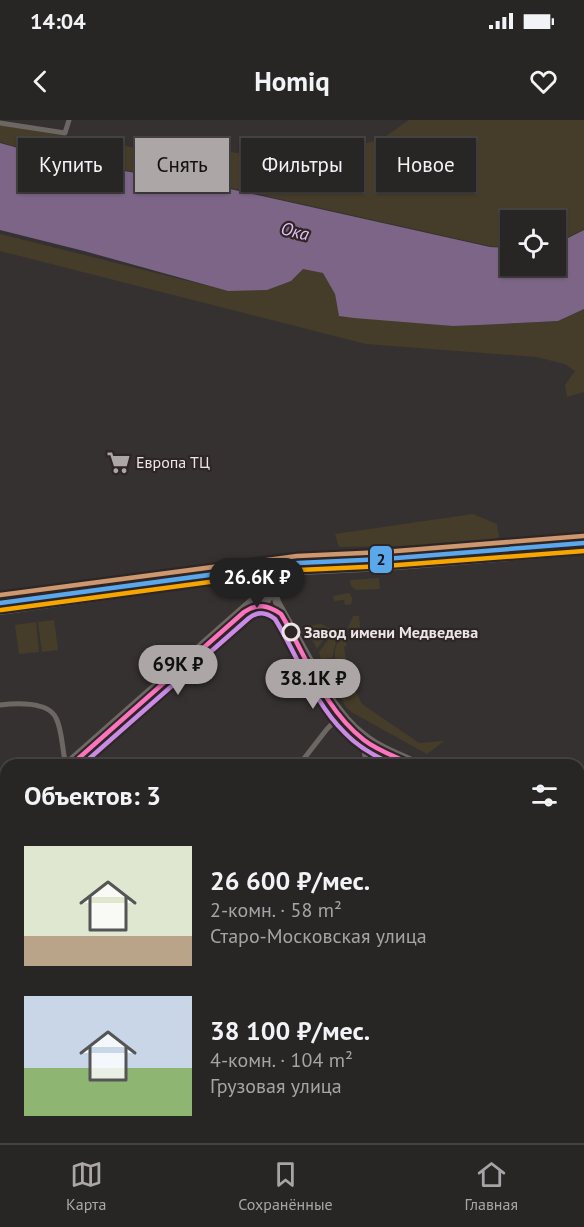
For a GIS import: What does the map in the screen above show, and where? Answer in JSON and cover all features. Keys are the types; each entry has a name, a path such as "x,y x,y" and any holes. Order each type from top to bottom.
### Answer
{"main road":[{"path":"0,611 261,572 298,563 384,559 584,543"},
{"path":"272,570 302,571 584,551"},
{"path":"272,570 276,598 339,718 353,738 406,759"},
{"path":"261,572 262,589 267,601 292,642 326,707 339,718"},
{"path":"0,603 261,572"},
{"path":"87,759 267,601 274,587"},
{"path":"72,759 249,604 262,589"},
{"path":"249,604 267,601 280,606"},
{"path":"250,616 265,613 277,618"},
{"path":"367,744 391,759"}],"street":[{"path":"0,123 65,133 69,120"},
{"path":"0,705 18,703 32,705 53,714 57,720 65,759"},
{"path":"304,759 327,729 339,718"},
{"path":"366,759 364,754 367,744"}],"shaded area":[{"path":"409,120 584,120 584,229 566,238 566,210 500,210 500,246 490,246 249,192 364,192 364,144 376,141 376,192 476,192 476,138 383,138"},
{"path":"0,125 77,138 18,138 18,147 0,142"},
{"path":"123,146 135,148 135,172 123,169"},
{"path":"229,151 241,154 241,190 229,188"},
{"path":"0,234 228,291 291,281 303,269 324,273 335,294 339,315 453,326 558,321 584,309 584,392 567,397 565,385 575,371 565,364 537,357 366,344 0,251"},
{"path":"473,514 497,524 499,537 489,544 339,547 335,534"},
{"path":"379,578 380,589 356,590 351,586 350,580"},
{"path":"349,593 352,598 351,604 345,605 344,600 334,601 333,596"},
{"path":"353,616 359,616 361,636 356,639 348,628"},
{"path":"54,620 58,650 42,652 38,622"},
{"path":"36,622 39,652 19,654 15,625"},
{"path":"321,624 331,629 317,649 309,633 320,634 320,631 308,631 306,626"},
{"path":"334,632 341,635 337,638 332,658 321,659 319,652"},
{"path":"342,637 347,645 344,647 348,673 352,676 355,690 362,704 419,743 444,741 427,754 346,707 331,678 339,673 335,650"}],"water":[{"name":"Ока","path":"0,143 18,148 18,192 123,192 123,170 135,173 135,192 229,192 229,189 500,248 500,276 566,276 566,239 584,230 584,309 558,321 453,326 339,316 335,294 323,273 303,269 291,281 267,290 228,291 0,230"}],"transit line":[{"path":"0,595 297,556 384,552 583,536"},
{"name":"2","path":"0,603 298,563 384,559 584,543"},
{"path":"1,610 299,570 584,551"},
{"path":"78,759 244,612 253,607 262,606 281,614 337,713 364,740 400,759"},
{"path":"89,759 249,618 262,613 275,619 315,693 334,721 362,748 383,759"}],"place":[{"name":"Европа ТЦ","path":"118,462"},
{"name":"Завод имени Медведева","path":"291,632"}]}
